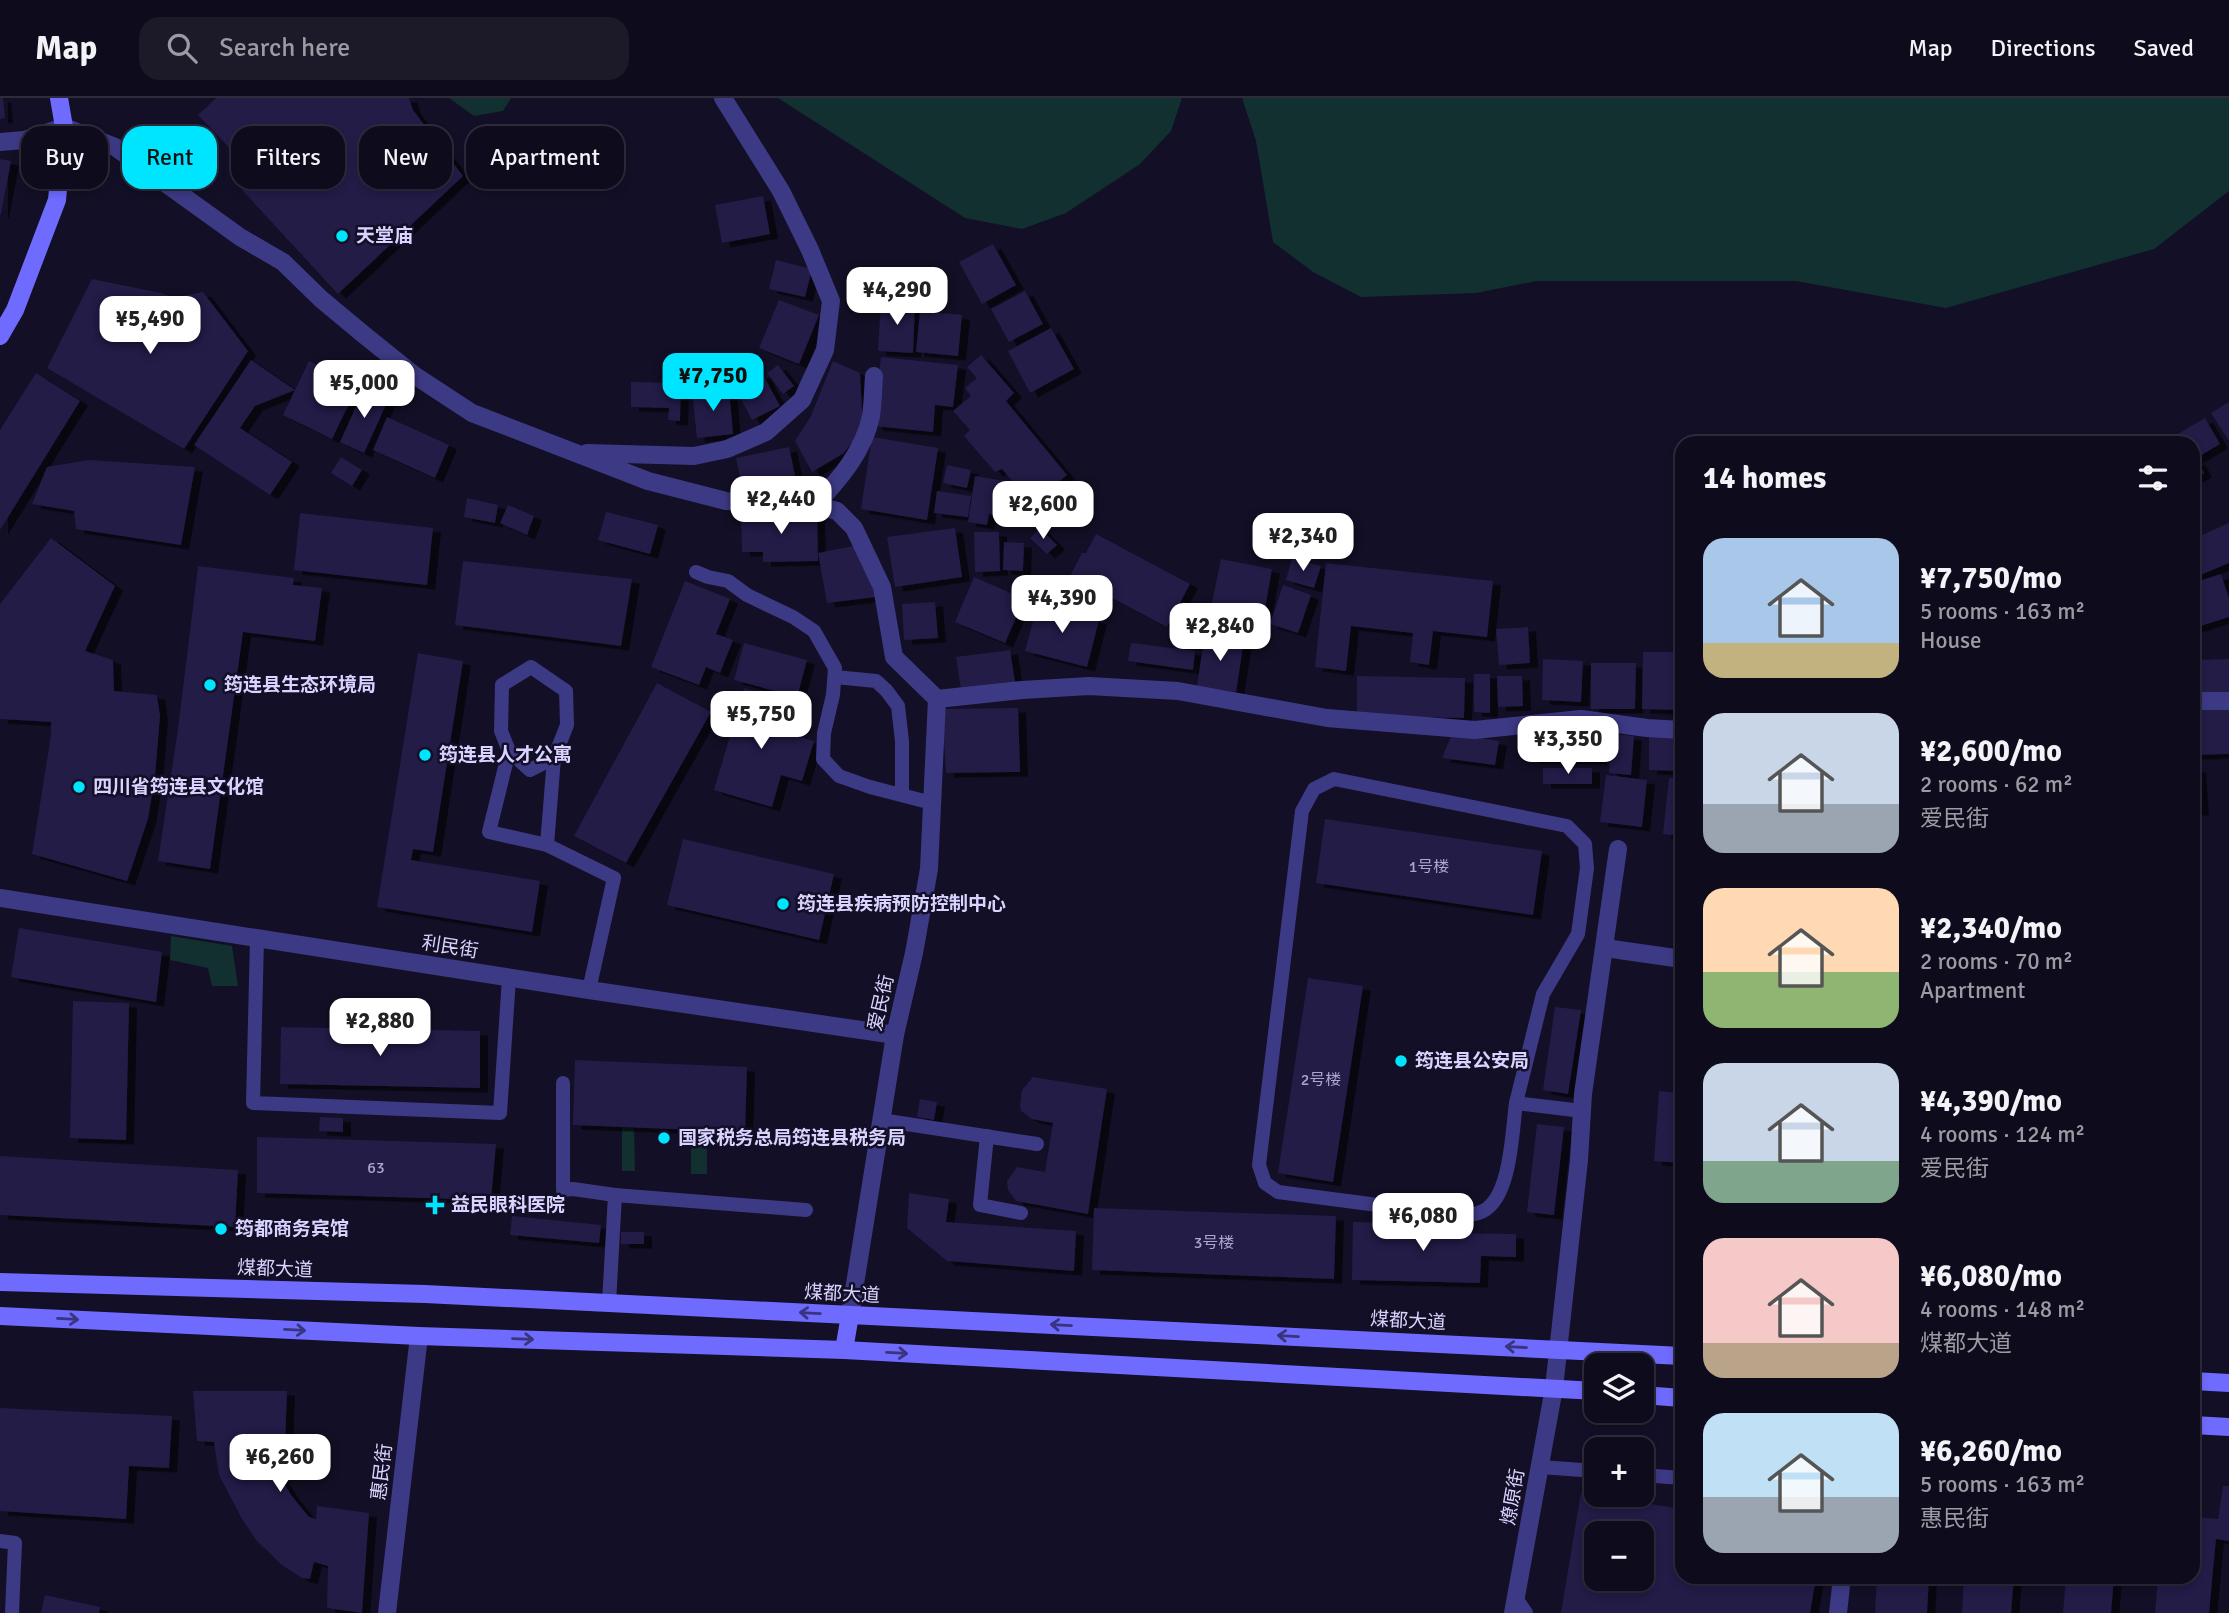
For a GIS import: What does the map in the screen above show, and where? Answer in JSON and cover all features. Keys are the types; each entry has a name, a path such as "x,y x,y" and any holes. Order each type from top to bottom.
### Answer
{"main road":[{"path":"59,98 64,126"},
{"path":"0,336 15,310 57,200 58,189"},
{"name":"煤都大道","path":"0,1282 425,1294 1675,1356"},
{"path":"844,1350 850,1315"},
{"path":"0,1316 419,1336 844,1350 1584,1390"},
{"path":"2200,1381 2229,1383"},
{"path":"1654,1396 1675,1397"},
{"path":"2200,1425 2229,1427"}],"street":[{"path":"573,453 694,456 727,449 766,432 802,400 825,350 831,301 781,191 723,98"},
{"path":"0,142 21,140"},
{"path":"108,144 240,237 283,262 321,299 414,375 472,413 648,481 726,501 815,505 837,511 854,528 882,587 894,657 937,699 1089,686 1178,691 1326,718 1475,730 1581,719 1675,730"},
{"path":"815,505 838,481 862,443 871,416 874,376"},
{"name":"爱民街","path":"850,1315 895,1035 914,953 929,869 937,699"},
{"path":"2200,701 2229,701"},
{"name":"燎原街","path":"1518,1608 1554,1388 1582,1111 1618,849"},
{"name":"利民街","path":"0,898 895,1035"},
{"path":"1605,948 1675,959"},
{"name":"惠民街","path":"387,1613 419,1336"},
{"path":"1838,1613 1841,1584"}],"lane":[{"path":"695,572 728,581 814,631 835,667 834,695 824,733 823,758 839,776 932,803"},
{"path":"547,845 554,758 567,726 566,691 531,667 502,685 501,731 509,751 530,770 554,758"},
{"path":"835,677 876,681 898,706 902,741 902,795"},
{"path":"509,751 489,832 547,845 614,878 589,990"},
{"path":"1334,779 1567,826 1585,844 1587,868 1578,934 1543,994 1516,1103 1505,1178 1498,1198 1483,1212 1464,1215 1438,1213 1318,1198 1278,1192 1265,1183 1259,1165 1302,811 1314,789 1334,779"},
{"path":"257,939 253,1103 500,1113 509,978"},
{"path":"563,1083 563,1190 806,1210"},
{"path":"1516,1103 1582,1111"},
{"path":"881,1120 1037,1144"},
{"path":"987,1136 980,1205 1021,1213"},
{"path":"609,1303 615,1195"},
{"path":"1540,1467 1584,1470"},
{"path":"1654,1476 1675,1477"},
{"path":"0,1541 15,1543 12,1613"}],"green space":[{"path":"449,98 511,98 503,111 474,116"},
{"path":"778,98 1182,98 1171,131 1140,164 1066,213 1022,229 965,218"},
{"path":"1242,98 2229,98 2229,191 2154,249 1946,308 1796,281 1536,281 1476,293 1361,297 1313,272 1273,242 1256,141"},
{"path":"171,936 232,946 238,986 212,986 208,968 170,960"},
{"path":"622,1127 634,1128 635,1171 622,1171"},
{"path":"691,1130 707,1130 707,1174 691,1174"}],"building":[{"path":"0,98 3,98 5,118 0,119"},
{"name":"天堂庙","path":"216,98 409,98 413,110 425,126 359,126 359,189 449,189 338,294 241,189 345,189 345,126 231,126 231,150 217,135 217,126 208,126 198,115"},
{"path":"0,159 11,161 1,214 0,214"},
{"name":"天堂庙","path":"452,161 463,176 452,186"},
{"path":"763,196 770,234 722,243 715,205"},
{"path":"993,244 1016,285 982,304 959,262"},
{"path":"776,260 812,269 805,297 769,289"},
{"path":"92,279 174,298 203,292 248,351 184,449 47,368"},
{"path":"1025,291 1043,324 1009,342 991,309"},
{"path":"779,300 819,315 799,364 759,348"},
{"path":"881,300 915,303 913,353 878,351"},
{"path":"920,311 962,315 958,356 916,352"},
{"path":"1051,328 1074,369 1030,393 1008,351"},
{"path":"981,355 1014,393 1006,401 1067,475 1032,504 1002,469 995,472 964,436 970,430 953,411 971,396 965,388 977,378 967,367"},
{"path":"881,357 958,365 953,407 935,405 933,432 874,426"},
{"path":"251,360 295,390 255,406 240,428 292,462 270,495 194,445"},
{"path":"309,361 358,385 332,439 283,415"},
{"path":"833,361 860,373 863,428 844,453 812,472 795,441 811,416"},
{"path":"778,365 794,386 783,394 767,373"},
{"path":"36,373 80,401 0,530 0,430"},
{"path":"762,373 780,406 752,420 735,388"},
{"path":"631,382 681,383 680,421 668,420 669,408 631,407"},
{"path":"365,387 389,398 364,453 340,442"},
{"path":"729,388 733,434 697,438 692,391"},
{"path":"2229,402 2229,441 2211,413"},
{"path":"387,417 449,445 435,478 373,450"},
{"path":"2205,418 2220,444 2200,456 2200,436 2174,436"},
{"path":"872,437 938,448 927,520 861,509"},
{"path":"789,447 797,485 744,496 736,458"},
{"path":"341,457 362,470 352,486 331,473"},
{"path":"89,460 195,467 181,545 76,529 74,511 32,504 47,467"},
{"path":"947,465 971,470 967,488 943,483"},
{"path":"975,476 1005,481 1000,516 989,514 987,525 968,522"},
{"path":"937,491 971,496 968,517 934,513"},
{"path":"467,498 498,505 495,523 464,517"},
{"path":"508,505 534,516 527,535 500,523"},
{"path":"606,512 658,525 650,554 598,540"},
{"path":"817,512 818,561 763,562 763,552 742,552 741,513"},
{"path":"300,513 433,528 427,585 294,570"},
{"path":"2229,523 2229,563 2200,575 2200,536"},
{"path":"955,528 962,577 895,587 887,537"},
{"path":"1040,528 1057,545 1047,554 1030,538"},
{"path":"974,532 999,532 1000,571 975,572"},
{"path":"1096,534 1190,584 1167,627 1070,576"},
{"path":"51,538 115,586 85,651 113,660 114,691 157,695 160,716 155,776 148,819 127,881 32,854 51,722 0,719 0,604"},
{"path":"1004,542 1024,543 1023,571 1003,570"},
{"path":"858,545 876,597 827,603 818,553"},
{"path":"1292,558 1321,566 1314,588 1286,580"},
{"path":"1221,559 1272,569 1264,614 1212,603"},
{"path":"463,561 632,579 621,646 455,625"},
{"path":"1326,563 1493,581 1487,637 1433,631 1429,665 1410,662 1413,633 1351,626 1346,671 1315,667"},
{"name":"筠连县生态环境局","path":"198,566 294,578 293,585 322,588 315,641 243,632 210,869 158,861"},
{"path":"2221,574 2229,598 2229,617 2200,626 2200,581"},
{"path":"974,577 1024,599 1005,643 955,622"},
{"path":"1046,577 1079,585 1073,608 1040,600"},
{"path":"685,581 730,599 716,634 733,640 720,673 706,667 699,685 651,667"},
{"path":"1283,585 1311,595 1298,633 1270,624"},
{"path":"935,602 938,638 904,640 902,604"},
{"path":"1038,603 1099,620 1087,667 1025,651"},
{"path":"1174,626 1198,629 1195,646 1172,643"},
{"path":"1528,627 1530,663 1499,665 1496,629"},
{"path":"1205,634 1244,640 1236,692 1197,686"},
{"path":"744,643 807,660 797,697 734,680"},
{"path":"1131,643 1195,651 1193,670 1128,661"},
{"path":"1010,650 1015,682 961,690 956,657"},
{"path":"1643,652 1675,652 1675,710 1642,709"},
{"name":"筠连县人才公寓","path":"418,653 463,661 433,852 413,849 411,860 540,881 532,932 377,907"},
{"path":"1543,659 1583,661 1581,702 1542,700"},
{"path":"2229,659 2229,694 2200,694 2200,660"},
{"path":"1591,663 1636,663 1635,709 1591,709"},
{"path":"1474,674 1490,674 1490,713 1474,712"},
{"path":"1357,676 1465,678 1464,718 1357,716"},
{"path":"1497,676 1522,676 1523,706 1498,707"},
{"path":"657,683 711,712 626,863 574,836"},
{"path":"744,688 787,701 778,731 814,741 802,781 781,775 772,807 714,790"},
{"path":"2229,706 2229,754 2200,755 2200,708"},
{"path":"1018,708 1020,772 946,773 942,709"},
{"path":"1531,729 1600,731 1599,760 1531,759"},
{"path":"1452,734 1499,741 1495,765 1442,758"},
{"path":"1611,734 1634,736 1631,775 1609,773"},
{"path":"1649,736 1675,737 1675,771 1649,770"},
{"path":"1543,768 1592,768 1592,784 1543,784"},
{"path":"1606,775 1647,780 1642,827 1600,822"},
{"path":"1669,778 1675,778 1675,835 1663,834"},
{"path":"1325,819 1542,851 1533,915 1316,883"},
{"path":"683,839 834,874 819,940 667,905"},
{"path":"19,928 162,952 156,1002 11,977"},
{"path":"1308,978 1363,986 1333,1182 1278,1173"},
{"path":"73,1001 129,1003 126,1140 70,1138"},
{"path":"1555,1007 1581,1010 1568,1094 1543,1090"},
{"path":"281,1027 480,1031 480,1088 280,1084"},
{"name":"国家税务总局筠连县税务局","path":"575,1060 747,1067 745,1132 573,1125"},
{"path":"1033,1077 1107,1089 1088,1214 1016,1201 1008,1190 1007,1181 1017,1167 1045,1172 1053,1123 1032,1119 1021,1111 1020,1105 1022,1090"},
{"path":"1659,1091 1675,1092 1675,1162 1654,1161"},
{"path":"920,1099 937,1102 934,1120 917,1117"},
{"path":"320,1117 343,1118 343,1132 319,1131"},
{"path":"1537,1124 1564,1127 1554,1215 1527,1212"},
{"path":"257,1137 496,1144 491,1200 257,1193"},
{"path":"0,1156 238,1170 235,1227 0,1215"},
{"path":"909,1193 949,1199 946,1222 1076,1231 1074,1271 947,1261 907,1228"},
{"path":"1094,1208 1336,1216 1334,1279 1092,1270"},
{"path":"512,1216 601,1225 599,1243 510,1235"},
{"path":"1353,1222 1450,1224 1450,1233 1516,1234 1516,1257 1481,1256 1480,1283 1352,1280"},
{"path":"621,1232 644,1232 644,1244 621,1244"},
{"path":"193,1391 287,1391 285,1444 270,1443 270,1452 291,1495 309,1517 316,1519 317,1506 369,1513 362,1613 327,1608 328,1566 314,1562 310,1579 302,1578 282,1565 257,1541 219,1475 214,1442 197,1441"},
{"path":"0,1408 172,1416 169,1468 129,1466 126,1519 0,1511"},
{"path":"2223,1486 2229,1486 2229,1541 2216,1539 2209,1613 2155,1613 2157,1584 2200,1584 2200,1518 2218,1519"},
{"path":"1581,1493 1584,1493 1584,1507 1654,1507 1654,1505 1675,1508 1675,1584 1815,1584 1810,1613 1561,1613"},
{"path":"1877,1584 1929,1584 1927,1613 1875,1613"},
{"path":"1964,1584 2013,1584 2011,1613 1962,1613"},
{"path":"2065,1584 2113,1584 2111,1613 2063,1613"},
{"path":"45,1595 100,1607 99,1613 41,1613"}],"place":[{"name":"天堂庙","path":"342,236"},
{"name":"筠连县生态环境局","path":"210,685"},
{"name":"筠连县人才公寓","path":"425,755"},
{"name":"四川省筠连县文化馆","path":"79,787"},
{"name":"筠连县疾病预防控制中心","path":"783,904"},
{"name":"筠连县公安局","path":"1401,1061"},
{"name":"国家税务总局筠连县税务局","path":"664,1138"},
{"name":"益民眼科医院","path":"435,1205"},
{"name":"筠都商务宾馆","path":"221,1229"}]}
